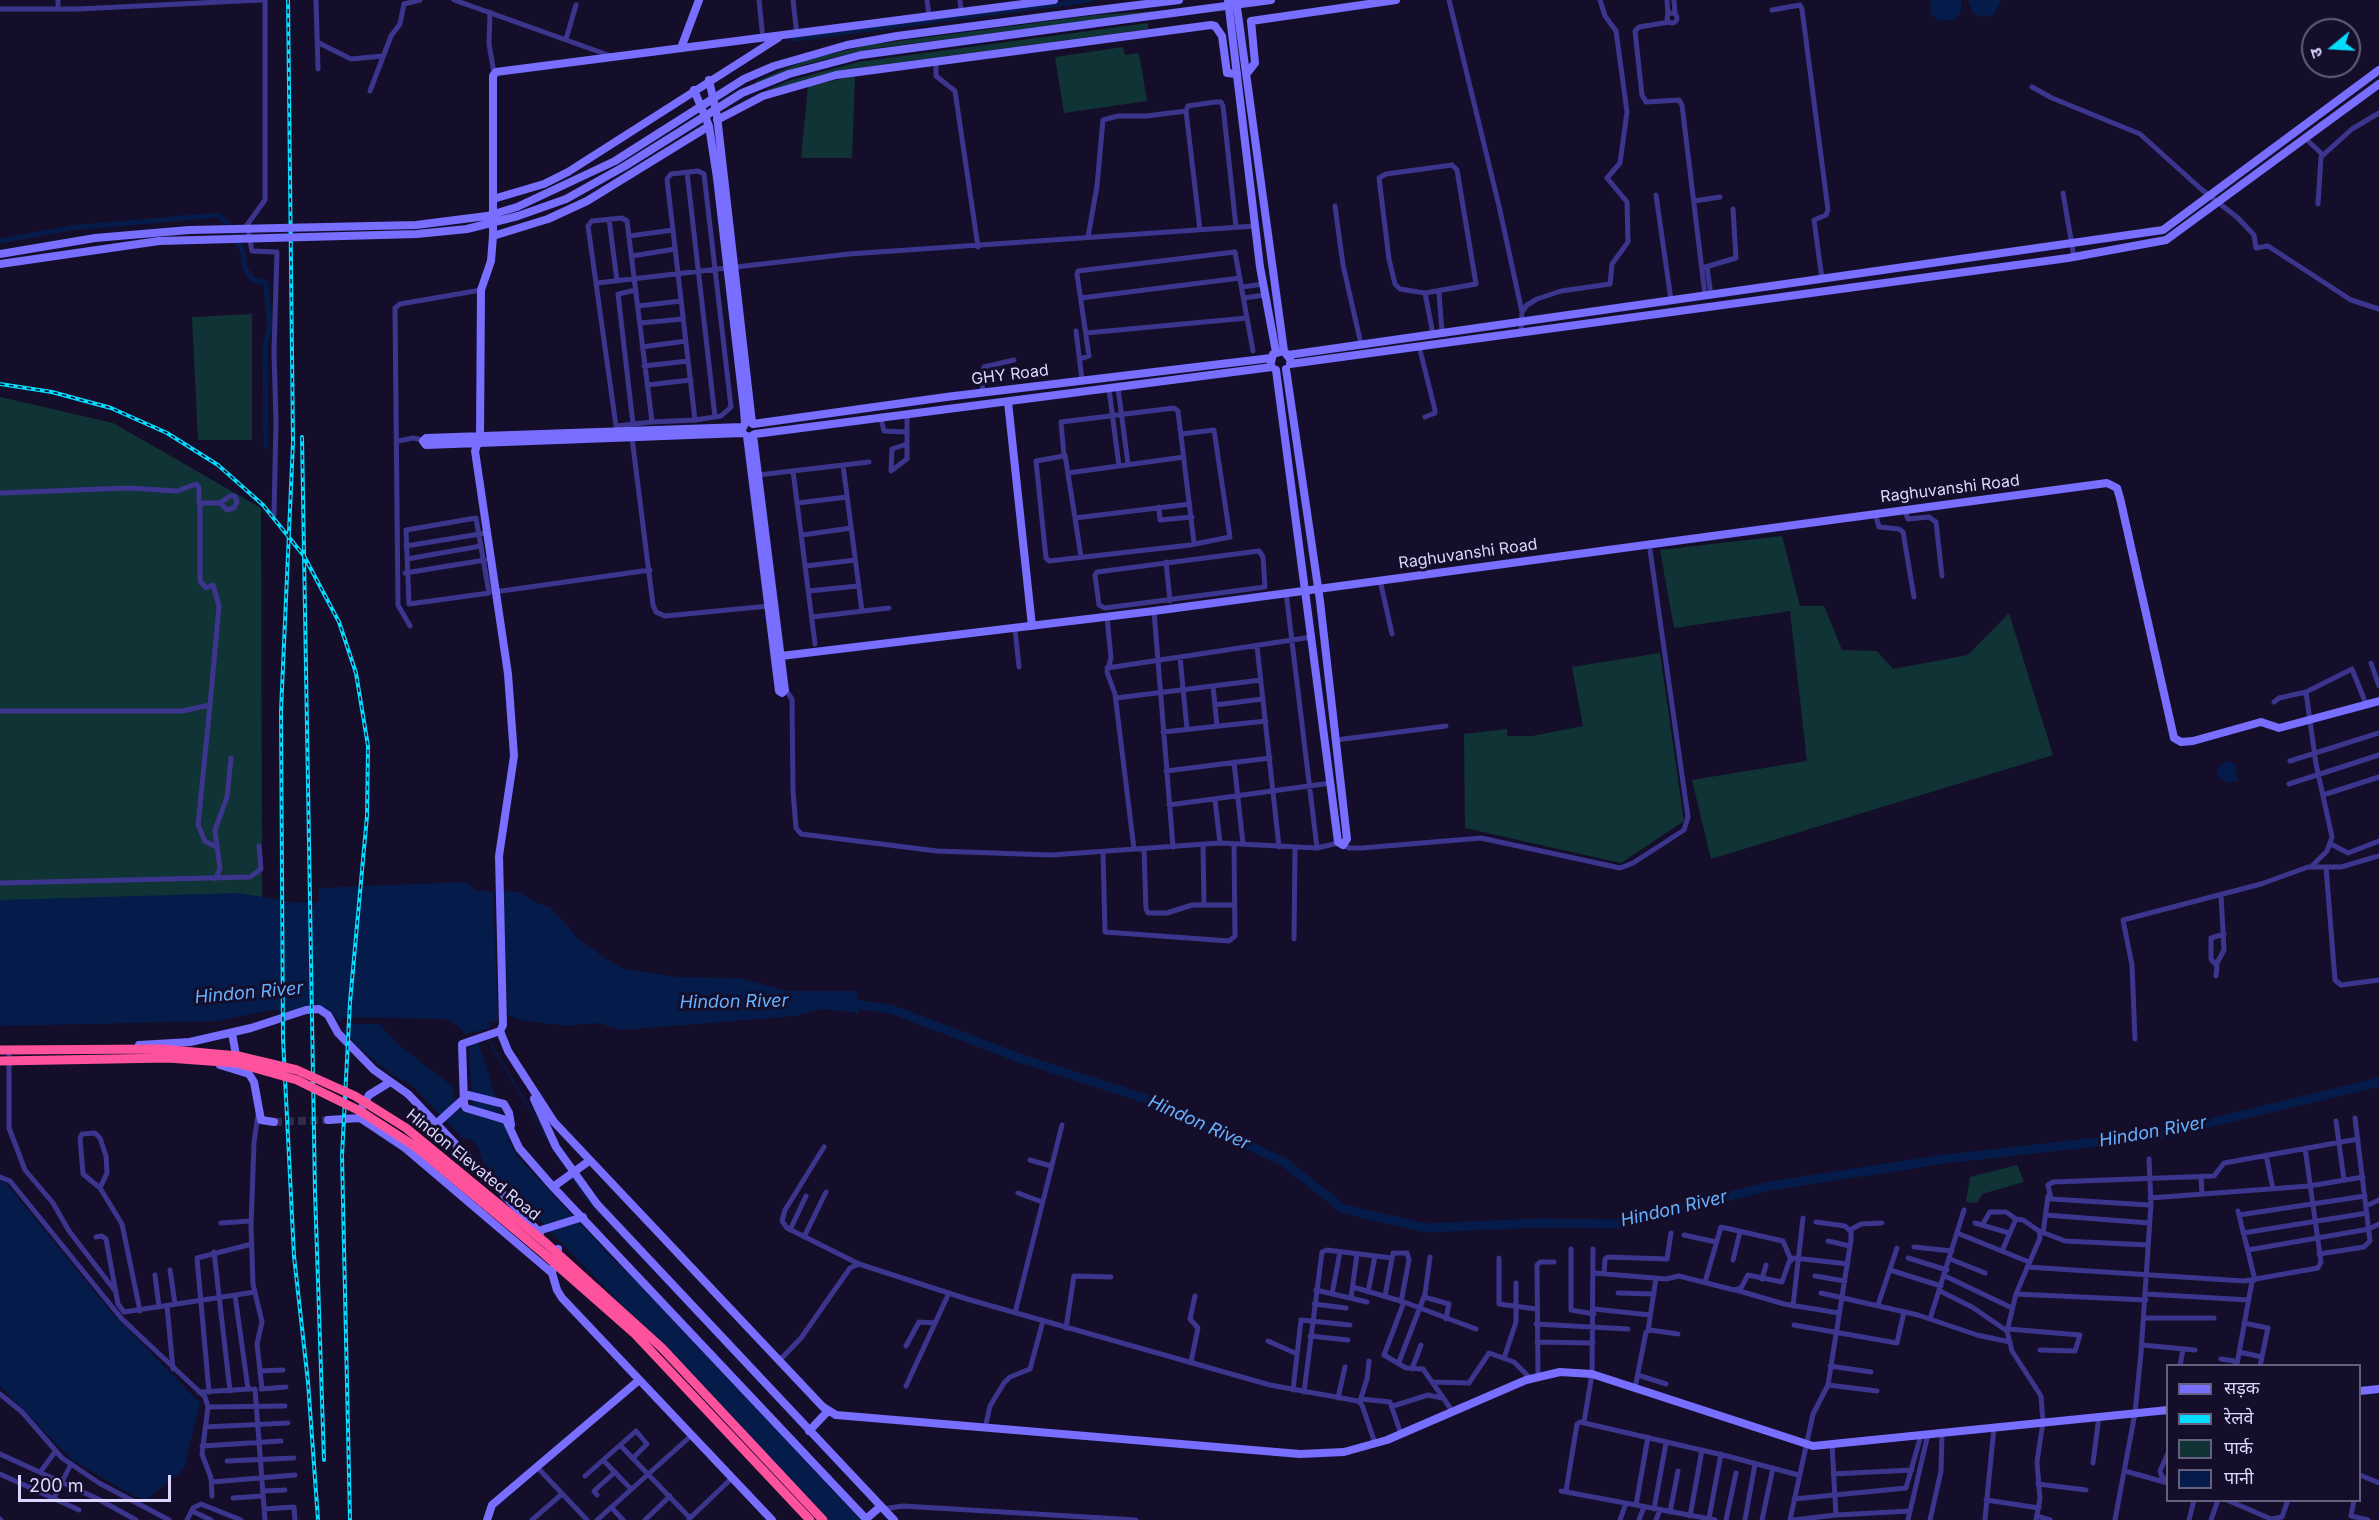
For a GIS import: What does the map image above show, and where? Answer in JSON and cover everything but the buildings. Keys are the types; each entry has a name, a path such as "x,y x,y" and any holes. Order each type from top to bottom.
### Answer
{"highway":[{"name":"Hindon Elevated Road","path":"3,1048 161,1049 238,1056 297,1070 355,1096 406,1128 547,1244 662,1348 823,1520"},
{"name":"Hindon Elevated Road","path":"3,1063 168,1058 237,1063 297,1080 360,1111 416,1147 542,1252 634,1333 810,1520"}],"street":[{"path":"58,0 58,9"},
{"path":"0,9 58,9 143,3 263,0 265,200 247,225 252,251 277,252 274,352 276,422 274,515"},
{"path":"316,0 318,69"},
{"path":"370,91 391,36 400,24 404,2 416,3 420,0"},
{"path":"454,0 476,3 490,12 615,57"},
{"path":"681,48 699,0"},
{"path":"759,0 763,39"},
{"path":"793,0 797,35"},
{"path":"927,0 929,16"},
{"path":"960,0 961,11"},
{"path":"494,73 1054,0"},
{"path":"0,254 95,238 189,230 416,225 487,216 526,203 615,161 744,79 774,66 848,45 897,36 1179,0"},
{"path":"0,264 159,241 417,234 467,229 518,216 566,199 625,166 742,93 789,75 861,55 1233,3 1271,0"},
{"path":"1248,72 1255,63 1249,25 1251,21 1396,0"},
{"path":"1449,0 1522,312 1521,332"},
{"path":"1522,312 1530,302 1546,296 1610,284 1612,264 1628,242 1627,202 1607,179 1607,176 1620,163 1627,112 1616,31 1602,12 1600,0"},
{"path":"1667,0 1671,14 1677,21 1639,27 1635,31 1642,95 1646,102 1679,100 1682,105 1708,295"},
{"path":"1669,22 1674,0"},
{"path":"1233,3 1248,72 1255,124 1280,354 1274,369 1330,783 1341,844"},
{"path":"749,429 758,475 785,689 792,699 793,791 796,828 801,834 937,851 1051,855 1220,843 1317,848 1341,844 1347,839 1318,588 1288,367 1280,354 1263,284 1237,74 1233,3"},
{"path":"566,39 576,4"},
{"path":"1772,10 1800,5 1802,9 1828,210 1826,215 1814,220 1822,279"},
{"path":"490,12 489,44 494,73 493,236 491,261 481,290 479,439 475,457 482,533 508,674 514,740 513,772 503,820 499,889 502,1016 497,1032"},
{"path":"717,120 757,98 815,80 936,60 1211,25 1215,26 1222,36 1227,73 1237,74"},
{"path":"494,199 544,184 568,172 779,37"},
{"path":"317,42 351,59 383,56"},
{"path":"936,60 936,76 951,86 955,94 978,247"},
{"path":"2222,195 2379,70"},
{"path":"709,80 717,120 731,268 780,692 783,693 785,689"},
{"path":"2222,195 2379,84"},
{"path":"2032,87 2052,98 2140,134 2211,196"},
{"path":"694,90 709,126 731,268"},
{"path":"2348,94 2354,102"},
{"path":"1088,237 1096,197 1102,120 1118,116 1147,116 1186,111 1191,105 1222,104 1236,227"},
{"path":"1186,111 1200,230"},
{"path":"2318,204 2320,161 2323,155 2352,129 2379,113"},
{"path":"1244,125 1255,124"},
{"path":"493,236 548,219 587,201 709,126"},
{"path":"2305,138 2323,155"},
{"path":"1452,165 1457,170 1476,284 1425,293 1400,289 1395,284 1378,181 1380,176 1386,174 1452,165"},
{"path":"652,422 632,256 625,218 589,224 616,426 696,420 721,416 731,407 704,174 701,171 670,174 668,177 696,420"},
{"path":"687,172 715,417"},
{"path":"2063,193 2074,257"},
{"path":"1656,195 1671,300"},
{"path":"2222,195 2254,236 2256,248 2268,246 2351,300 2379,309"},
{"name":"GHY Road","path":"749,429 982,392 1361,344 2163,230 2211,196 2222,195"},
{"name":"GHY Road","path":"749,429 881,419 1274,369 1419,346 2074,257 2172,238 2222,195"},
{"path":"1694,201 1720,197"},
{"path":"1335,206 1343,265 1361,344"},
{"path":"1704,267 1736,258 1733,209"},
{"path":"609,219 617,281"},
{"path":"597,284 849,254 978,247 1255,225"},
{"path":"629,236 673,230"},
{"path":"632,256 675,249"},
{"path":"1080,359 1089,357 1077,272 1092,268 1233,251 1253,351"},
{"path":"1081,298 1240,278"},
{"path":"1242,287 1263,284"},
{"path":"410,626 399,607 396,307 400,304 481,290"},
{"path":"633,424 618,295 636,290"},
{"path":"1437,333 1439,292"},
{"path":"1425,293 1437,333"},
{"path":"1244,298 1265,295"},
{"path":"638,306 681,301"},
{"path":"1086,333 1247,318"},
{"path":"640,323 683,319"},
{"path":"1076,331 1082,380"},
{"path":"642,347 686,341"},
{"path":"1419,346 1435,410 1435,413 1425,417"},
{"path":"982,392 984,367 1014,360"},
{"path":"644,366 688,361"},
{"path":"647,385 691,380"},
{"path":"1113,388 1120,414 1128,464"},
{"path":"1113,388 1112,415 1119,466"},
{"path":"1008,402 1032,626"},
{"path":"1081,557 1061,422 1120,414 1176,408 1194,543"},
{"path":"907,415 906,432 907,444 906,462 891,471 891,449 907,444"},
{"path":"881,419 885,431 906,432"},
{"path":"479,439 632,438 749,429"},
{"path":"398,441 413,438 423,440 426,445 479,439 749,429"},
{"path":"1065,455 1036,461 1046,558 1049,561 1230,537 1214,430 1181,434"},
{"path":"632,438 653,605 661,615 769,606"},
{"path":"1068,473 1184,457"},
{"path":"758,475 869,462"},
{"path":"843,465 862,611"},
{"path":"793,471 815,644"},
{"path":"0,493 128,488 177,491 196,483 199,486 200,581 206,588 213,585 219,606 198,825 205,842 216,847"},
{"name":"Raghuvanshi Road","path":"781,656 1154,611 1170,604 1318,588 2111,483 2117,488 2120,498 2174,738 2187,742 2256,723 2277,728 2379,701"},
{"path":"798,503 847,497"},
{"path":"200,503 220,503"},
{"path":"1075,518 1190,504"},
{"path":"1159,507 1160,520 1192,517"},
{"path":"1904,509 1908,519 1929,518 1936,522 1942,576"},
{"path":"1875,513 1879,527 1899,529 1903,532 1914,597"},
{"path":"477,518 482,533 481,546 487,560 489,593 409,604 406,530 477,518"},
{"path":"802,535 851,528"},
{"path":"398,547 482,533"},
{"path":"1341,844 1351,849 1481,838 1620,868 1633,863 1684,830 1688,823 1687,807 1649,543"},
{"path":"407,559 481,546"},
{"path":"1259,551 1263,557 1266,582 1263,588 1170,604 1103,608 1099,605 1095,575 1099,571 1166,562 1259,551"},
{"path":"398,575 487,560"},
{"path":"806,566 855,560"},
{"path":"1166,562 1170,604"},
{"path":"494,592 650,570"},
{"path":"1380,579 1392,634"},
{"path":"809,591 858,586"},
{"path":"1286,592 1317,848"},
{"path":"812,617 889,608"},
{"path":"1154,611 1173,847"},
{"path":"1107,617 1111,658 1107,668 1116,698 1134,849"},
{"path":"1015,628 1019,667"},
{"path":"1107,668 1312,637"},
{"path":"1257,646 1279,847"},
{"path":"1180,657 1187,729"},
{"path":"2371,663 2379,686"},
{"path":"2274,702 2279,698 2307,692 2353,669 2366,704"},
{"path":"1116,698 1261,680"},
{"path":"1213,686 1217,726"},
{"path":"2307,692 2312,720 2314,754 2331,830 2331,844 2311,866"},
{"path":"1215,705 1263,699"},
{"path":"0,711 182,711 210,705"},
{"path":"1163,732 1266,721"},
{"path":"1336,740 1446,726"},
{"path":"2290,761 2379,733"},
{"path":"2289,784 2379,754"},
{"path":"215,879 220,869 220,854 216,847 215,830 227,797 231,758"},
{"path":"1166,771 1270,758"},
{"path":"1234,762 1243,844"},
{"path":"2323,795 2379,777"},
{"path":"1169,805 1330,783"},
{"path":"1215,800 1220,843"},
{"path":"2331,844 2348,853 2379,841"},
{"path":"1103,852 1104,928 1107,933 1231,940 1235,936 1234,844"},
{"path":"1203,845 1204,905"},
{"path":"0,883 244,877 257,873 262,866 259,846"},
{"path":"1294,939 1295,848"},
{"path":"1144,849 1147,912 1167,913 1186,906 1234,905"},
{"path":"2135,1039 2132,965 2122,921 2221,895 2311,866 2341,867 2379,856"},
{"path":"2371,858 2379,861"},
{"path":"2326,867 2337,983 2341,985 2379,980"},
{"path":"2216,976 2216,964 2224,952 2221,895"},
{"path":"2216,964 2211,959 2211,938 2224,934"},
{"path":"116,1292 69,1231 53,1203 25,1170 9,1128 3,1048 190,1042 251,1028 298,1013 319,1010 328,1015 338,1033 374,1070 408,1094 438,1122 499,1192 559,1250 552,1273 562,1298 772,1520"},
{"path":"497,1032 464,1041 460,1049 466,1108 503,1117 519,1149 557,1185 581,1218 868,1518 881,1507 903,1506 1136,1520"},
{"path":"497,1032 554,1122 828,1412 842,1416 1300,1454 1344,1452 1401,1434 1534,1377 1560,1372 1592,1374 1806,1444 1832,1445 2166,1410"},
{"path":"232,1033 238,1070"},
{"path":"3,1063 144,1061 215,1064 249,1074 254,1082 258,1115 253,1149 251,1221 255,1292 262,1322 257,1344 260,1371 256,1407 265,1520"},
{"path":"360,1118 362,1107 369,1095 390,1082"},
{"path":"532,1090 543,1124 573,1173 597,1204 894,1520"},
{"path":"438,1122 466,1096"},
{"path":"466,1096 502,1103 509,1113 511,1129"},
{"path":"258,1115 261,1120 274,1122"},
{"path":"328,1120 360,1118 405,1148 552,1273"},
{"path":"2319,1254 2366,1246 2370,1241 2355,1118"},
{"path":"2336,1120 2344,1180"},
{"path":"1015,1313 1062,1125"},
{"path":"100,1188 107,1173 103,1147 97,1134 82,1134 80,1138 83,1174 100,1188 116,1212 126,1234 140,1311"},
{"path":"2050,1520 2037,1518 2039,1508 2037,1462 2043,1422 2041,1396 2014,1355 2007,1330 2016,1294 2040,1238 2046,1215 2048,1185 2051,1182 2216,1175 2224,1163 2358,1139"},
{"path":"824,1147 782,1216 783,1225 804,1237 859,1264 1066,1328 1304,1392 1360,1401 1388,1400 1393,1406 1401,1434"},
{"path":"1957,1233 2002,1251 2028,1265 2253,1280 2318,1268 2321,1265 2305,1148"},
{"path":"2266,1155 2273,1189"},
{"path":"2115,1520 2134,1413 2142,1345 2150,1205 2149,1159"},
{"path":"1030,1160 1051,1166"},
{"path":"557,1185 590,1161"},
{"path":"2201,1176 2202,1194"},
{"path":"2150,1198 2310,1186 2363,1177"},
{"path":"0,1178 10,1181 114,1309 206,1399 208,1407 202,1446 212,1482 212,1496"},
{"path":"479,1213 499,1192"},
{"path":"804,1237 826,1192"},
{"path":"1018,1193 1042,1202"},
{"path":"790,1230 806,1196"},
{"path":"2048,1196 2052,1199 2150,1205"},
{"path":"2237,1364 2253,1280 2239,1213 2365,1196"},
{"path":"2243,1233 2367,1210 2379,1200"},
{"path":"1930,1319 1964,1210"},
{"path":"1982,1225 1990,1212 2006,1212 2016,1220 2023,1220 2041,1232 2066,1241 2148,1245"},
{"path":"2046,1215 2149,1223"},
{"path":"540,1230 581,1218"},
{"path":"1793,1306 1803,1218"},
{"path":"2002,1251 2016,1220"},
{"path":"221,1223 251,1221"},
{"path":"1816,1222 1845,1226 1850,1230"},
{"path":"1850,1230 1861,1224 1881,1223"},
{"path":"1975,1223 2009,1233"},
{"path":"2248,1250 2369,1229 2379,1224"},
{"path":"1705,1282 1721,1227 1783,1241 1791,1260 1783,1281 1746,1276 1741,1288 1736,1290"},
{"path":"1850,1230 1848,1264 1828,1385 1815,1409 1798,1475 1791,1520 1911,1511"},
{"path":"1733,1260 1740,1232"},
{"path":"1604,1274 1608,1257 1667,1259 1671,1233"},
{"path":"1684,1235 1716,1242"},
{"path":"96,1237 102,1236 106,1239 121,1311 140,1311 255,1292"},
{"path":"1828,1241 1850,1246"},
{"path":"209,1392 197,1258 252,1244"},
{"path":"1914,1247 1952,1251"},
{"path":"1878,1305 1897,1248"},
{"path":"1571,1249 1571,1310 1650,1315"},
{"path":"1584,1422 1592,1374 1593,1249"},
{"path":"214,1252 230,1390"},
{"path":"1304,1392 1322,1252 1392,1258"},
{"path":"1332,1294 1340,1252"},
{"path":"1385,1296 1392,1258 1397,1252 1409,1256 1403,1302 1383,1354 1412,1369 1423,1369 1453,1412"},
{"path":"1351,1298 1357,1254"},
{"path":"1368,1292 1375,1256"},
{"path":"1399,1362 1424,1296 1430,1257"},
{"path":"1791,1260 1800,1257 1848,1264"},
{"path":"1499,1258 1498,1302 1536,1309"},
{"path":"1908,1258 1946,1273 2012,1308"},
{"path":"1950,1259 1985,1273"},
{"path":"1534,1377 1538,1264 1554,1262"},
{"path":"779,1361 808,1329 850,1268 859,1264"},
{"path":"1762,1279 1766,1265"},
{"path":"170,1270 175,1304"},
{"path":"1890,1270 1941,1288 2007,1330 2080,1335 2075,1351 2040,1350"},
{"path":"1594,1273 1656,1278 1679,1276 1793,1306 1839,1313"},
{"path":"155,1275 159,1307"},
{"path":"1066,1328 1074,1276 1111,1277"},
{"path":"1815,1276 1845,1281"},
{"path":"1635,1388 1648,1330 1656,1278"},
{"path":"1504,1358 1516,1322 1515,1283"},
{"path":"1353,1287 1403,1302 1476,1329"},
{"path":"1316,1290 1367,1302"},
{"path":"906,1386 949,1293"},
{"path":"1618,1293 1654,1294"},
{"path":"1821,1293 1878,1305 1977,1335 2010,1342"},
{"path":"2016,1294 2249,1300"},
{"path":"236,1295 248,1389"},
{"path":"1191,1362 1198,1328 1190,1319 1195,1296"},
{"path":"1424,1296 1449,1304 1446,1319"},
{"path":"1314,1304 1346,1308"},
{"path":"167,1306 173,1369"},
{"path":"1794,1325 1897,1343 1904,1312"},
{"path":"2144,1318 2214,1318"},
{"path":"1293,1389 1300,1321 1312,1319 1350,1325"},
{"path":"985,1428 990,1406 1004,1383 1010,1377 1030,1369 1043,1321"},
{"path":"906,1346 919,1322 935,1323"},
{"path":"2244,1323 2268,1328 2260,1364"},
{"path":"1536,1324 1628,1329"},
{"path":"1648,1330 1678,1335"},
{"path":"1310,1336 1348,1340"},
{"path":"1268,1341 1297,1354"},
{"path":"1537,1342 1593,1343"},
{"path":"1412,1369 1421,1345"},
{"path":"2142,1345 2195,1350"},
{"path":"2180,1364 2183,1349"},
{"path":"2239,1352 2262,1357"},
{"path":"1433,1382 1468,1384 1487,1354 1516,1363 1534,1377"},
{"path":"2221,1359 2234,1364"},
{"path":"1369,1361 1367,1379 1360,1401 1375,1443"},
{"path":"1830,1366 1871,1372"},
{"path":"1338,1398 1345,1367"},
{"path":"260,1371 283,1370"},
{"path":"1638,1375 1666,1384"},
{"path":"487,1520 492,1505 639,1382"},
{"path":"1828,1385 1877,1391"},
{"path":"199,1392 286,1388"},
{"path":"2361,1391 2379,1389"},
{"path":"0,1394 22,1412 55,1452 71,1464 99,1483 169,1520"},
{"path":"1393,1406 1426,1395 1442,1398"},
{"path":"208,1407 285,1406"},
{"path":"809,1431 828,1412"},
{"path":"2093,1463 2099,1416"},
{"path":"1721,1454 1712,1519 1676,1517 1670,1512 1564,1491 1577,1424 1584,1422 1721,1454 1798,1475"},
{"path":"205,1427 288,1423"},
{"path":"1991,1520 1984,1519 1994,1427"},
{"path":"585,1476 638,1432 647,1444 633,1458"},
{"path":"1931,1520 1941,1471 1942,1432"},
{"path":"1794,1499 1902,1489 1908,1484 1924,1434"},
{"path":"1908,1520 1920,1472 1924,1434"},
{"path":"597,1520 692,1435"},
{"path":"1636,1505 1648,1437"},
{"path":"202,1446 280,1441"},
{"path":"1656,1520 1666,1443"},
{"path":"620,1445 649,1473 689,1519 732,1478"},
{"path":"1832,1445 1836,1515"},
{"path":"1690,1516 1702,1450"},
{"path":"41,1471 55,1452"},
{"path":"0,1454 41,1471 136,1520"},
{"path":"227,1461 294,1458"},
{"path":"2166,1458 2160,1471 2166,1480"},
{"path":"604,1461 632,1489"},
{"path":"54,1498 71,1464"},
{"path":"1745,1520 1755,1464"},
{"path":"536,1466 587,1520"},
{"path":"1762,1520 1773,1468"},
{"path":"1833,1474 1911,1469 1920,1472"},
{"path":"1670,1512 1678,1471"},
{"path":"2125,1471 2166,1481"},
{"path":"597,1495 594,1491 615,1472"},
{"path":"1726,1520 1736,1473"},
{"path":"0,1474 79,1510"},
{"path":"212,1482 295,1475"},
{"path":"2361,1477 2379,1483"},
{"path":"2038,1484 2086,1490"},
{"path":"233,1498 285,1490"},
{"path":"535,1519 562,1494"},
{"path":"645,1520 670,1496"},
{"path":"1986,1500 2039,1508"},
{"path":"2189,1520 2194,1502"},
{"path":"2211,1520 2217,1502"},
{"path":"2231,1502 2271,1520 2282,1516 2287,1502"},
{"path":"2354,1502 2351,1516 2368,1520"},
{"path":"1620,1520 1626,1503"},
{"path":"187,1520 198,1504 204,1504 241,1520"},
{"path":"264,1509 294,1507 295,1520"},
{"path":"611,1507 623,1520"},
{"path":"1639,1520 1644,1507"},
{"path":"192,1511 211,1520"},
{"path":"1887,1512 1887,1520"},
{"path":"1870,1513 1870,1520"},
{"path":"1039,1514 1044,1520"}],"green space":[{"path":"1170,10 870,49 807,64 756,84 755,82 806,60 869,45 1096,15"},
{"path":"1148,23 1148,29 865,67 764,91 788,81 858,62"},
{"path":"1123,47 1125,55 1139,53 1147,101 1064,113 1055,57"},
{"path":"855,76 852,158 801,158 808,86"},
{"path":"252,314 252,440 198,440 192,317"},
{"path":"0,397 113,423 261,508 262,897 0,900"},
{"path":"1782,536 1800,606 1824,606 1842,650 1877,651 1893,669 1968,655 2009,613 2053,755 1711,859 1692,780 1807,761 1790,611 1674,628 1660,550"},
{"path":"1660,653 1684,821 1621,863 1465,828 1464,734 1507,729 1507,736 1532,736 1583,726 1572,667"},
{"path":"2017,1165 2024,1182 1982,1194 1977,1203 1966,1202 1970,1177"}],"water":[{"path":"1930,0 1961,0 1961,11 1955,20 1939,21 1931,14"},
{"path":"1968,0 2001,1 1993,15 1983,17 1973,13"},
{"path":"2226,761 2235,764 2238,781 2228,783 2217,775 2217,769"},
{"path":"466,882 476,890 493,892 498,1022 489,1022 490,1028 465,1034 458,1026 444,1019 344,1017 340,1022 327,1009 303,1006 295,1011 271,1010 216,1021 0,1026 0,900 239,893 298,903 319,902 319,888"},
{"path":"503,891 520,892 539,904 550,907 578,938 624,969 677,977 740,978 787,991 856,991 859,1013 822,1009 795,1016 622,1030 597,1023 566,1026 520,1020 508,1015"},
{"path":"346,1024 380,1024 394,1041 453,1087 454,1097 466,1112 473,1108 468,1042 477,1039 511,1145 517,1156 615,1261 675,1317 864,1520 820,1520 621,1304 483,1162 477,1145 470,1139 461,1137 410,1083 392,1075 362,1050 344,1032"},
{"path":"0,1181 5,1182 111,1312 200,1403 184,1469 147,1499 136,1497 72,1460 0,1386"}],"waterway":[{"path":"793,39 1090,0"},
{"path":"0,241 70,228 218,215 228,224 243,252 245,268 253,280 266,283 270,326 265,344 266,446"},
{"name":"Hindon River","path":"847,1003 891,1009 1022,1059 1150,1100 1284,1162 1343,1209 1426,1228 1537,1223 1618,1224 1770,1186 1945,1159 2159,1135 2379,1082"},
{"path":"488,1039 553,1148"},
{"path":"557,1155 568,1171"},
{"path":"572,1177 585,1197 876,1506"},
{"path":"879,1510 889,1520"}],"tunnel":[{"path":"274,1122 328,1120"}],"railway":[{"path":"288,0 293,442 281,711 283,1038 294,1256 308,1382 318,1520"},
{"path":"0,384 52,392 111,408 167,433 218,465 263,505 304,556 339,622 356,673 368,746 367,816 350,1002 342,1156 350,1520"},
{"path":"302,437 315,1192 324,1460"}]}
